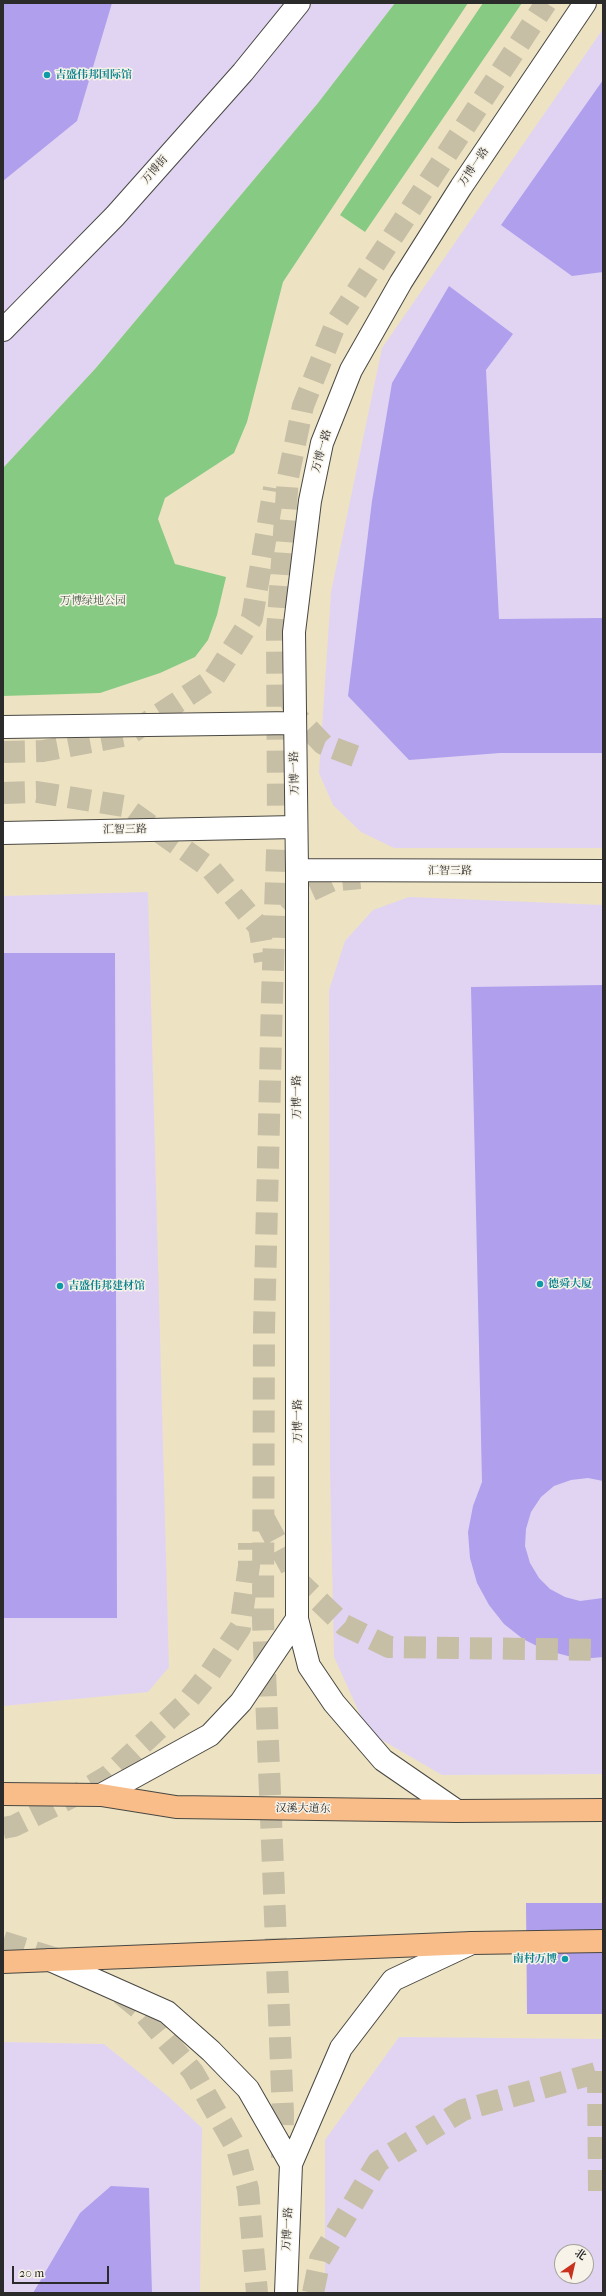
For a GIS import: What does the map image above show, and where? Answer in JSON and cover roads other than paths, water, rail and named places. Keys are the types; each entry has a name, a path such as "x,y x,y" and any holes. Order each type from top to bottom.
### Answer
{"main road":[{"name":"汉溪大道东","path":"3,1794 101,1796 176,1807 457,1811 603,1810"},
{"path":"3,1962 472,1943 603,1941"}],"street":[{"name":"万博街","path":"3,330 115,216 243,72 299,3"},
{"name":"万博一路","path":"457,1811 383,1760 334,1703 310,1666 297,1619 297,870 294,632 310,500 322,443 351,370 400,282 585,3"},
{"path":"3,727 294,723"},
{"name":"汇智三路","path":"3,833 296,827"},
{"name":"汇智三路","path":"297,870 603,871"},
{"path":"101,1796 210,1735 241,1702 297,1619"},
{"path":"291,2164 341,2048 393,1980 472,1943"},
{"path":"50,1960 167,2012 211,2051 248,2089 291,2164"},
{"name":"万博一路","path":"286,2293 291,2164"}],"tunnel":[{"path":"282,2158 283,2114 263,1621 264,1329 278,823 277,632 288,477 303,406 336,323 546,3"},
{"path":"3,752 43,751 128,735 214,678 252,618 274,488"},
{"path":"291,702 298,718 323,744 363,759"},
{"path":"3,793 37,792 123,806 210,868 259,927 265,961"},
{"path":"286,911 305,893 331,881 360,878"},
{"path":"265,1520 298,1581 344,1625 389,1647 603,1650"},
{"path":"3,1828 14,1826 76,1795 108,1776 185,1704 210,1673 240,1628 249,1566 249,1543"},
{"path":"3,1942 57,1959"},
{"path":"121,1994 142,2011 193,2072 237,2149 248,2189 257,2293"},
{"path":"598,2071 599,2191"},
{"path":"313,2293 320,2259 378,2162 463,2110 603,2071"}],"place":[{"name":"吉盛伟邦国际馆","path":"47,75"},
{"name":"德舜大厦","path":"540,1284"},
{"name":"吉盛伟邦建材馆","path":"60,1286"},
{"name":"南村万博","path":"565,1959"}],"park label":[{"name":"万博绿地公园","path":"93,601"}]}
